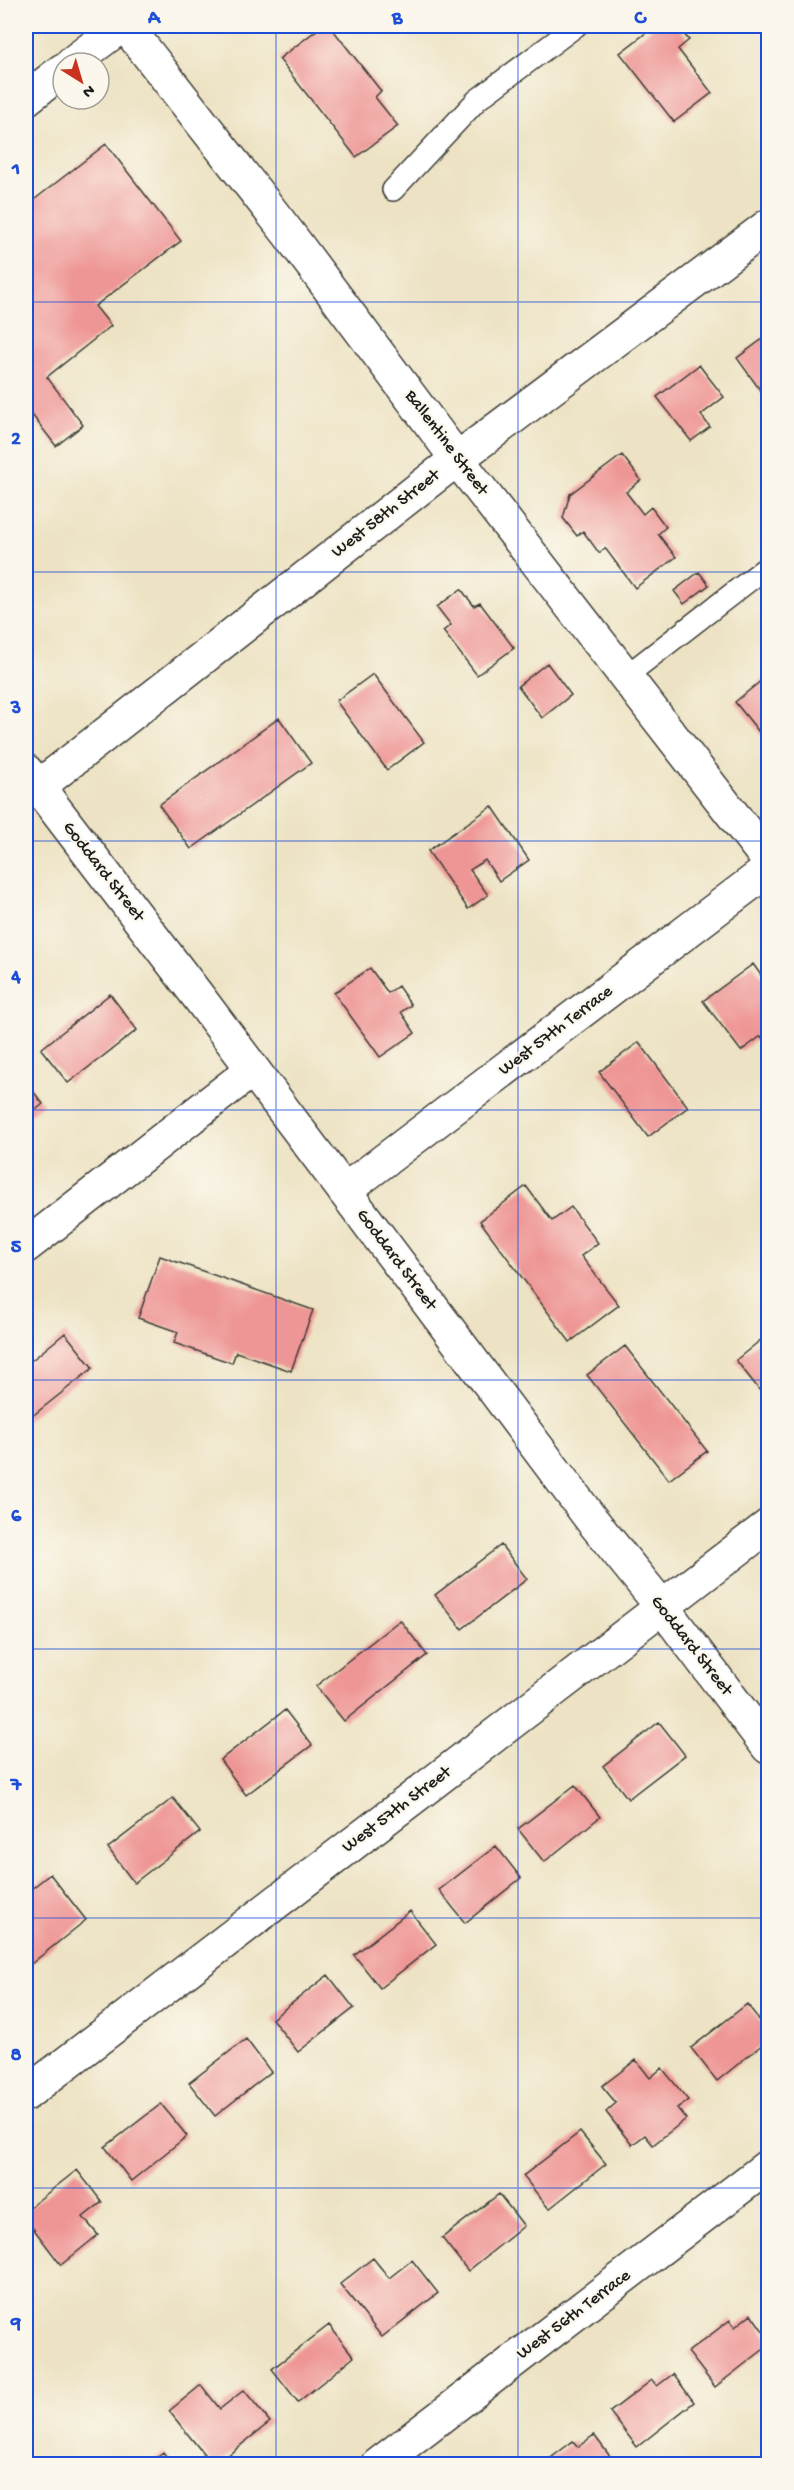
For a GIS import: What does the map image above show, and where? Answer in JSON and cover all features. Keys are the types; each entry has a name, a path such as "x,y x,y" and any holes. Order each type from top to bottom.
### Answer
{"street":[{"path":"89,51 123,26"},
{"name":"Ballentine Street","path":"123,26 288,233 457,459 768,860"},
{"path":"26,99 51,79"},
{"name":"West 58th Street","path":"32,779 768,226"},
{"name":"Goddard Street","path":"32,779 591,1519 663,1608 768,1747"},
{"name":"West 57th Terrace","path":"344,1191 768,870"},
{"path":"26,1246 252,1070"},
{"name":"West 57th Street","path":"26,2094 768,1526"},
{"name":"West 56th Terrace","path":"379,2464 768,2166"}],"lane":[{"path":"393,190 477,100 576,26"},
{"path":"626,676 768,566"}],"building":[{"path":"322,26 330,26 381,91 375,97 398,126 356,157 279,59"},
{"path":"655,26 677,26 689,40 678,49 712,93 674,122 620,53"},
{"path":"106,144 181,241 95,306 111,326 47,377 83,425 56,446 26,407 26,206"},
{"path":"768,335 768,401 737,358"},
{"path":"699,365 724,397 701,415 710,427 691,441 657,397"},
{"path":"622,455 641,480 626,492 643,514 651,507 666,527 658,534 676,557 635,588 605,548 599,553 583,531 577,536 563,518 570,494"},
{"path":"699,572 709,585 684,604 674,591"},
{"path":"461,589 474,606 480,603 514,648 477,675 443,631 451,625 437,607"},
{"path":"547,663 571,695 542,718 518,686"},
{"path":"373,674 424,742 387,770 336,701"},
{"path":"768,675 768,743 735,702"},
{"path":"279,718 311,763 191,849 159,805"},
{"path":"492,806 529,860 499,881 485,860 470,870 488,895 468,909 428,851"},
{"path":"753,964 768,985 768,1046 761,1036 741,1051 703,1001"},
{"path":"370,968 388,993 398,986 411,1005 401,1012 415,1033 380,1057 334,993"},
{"path":"110,994 137,1030 68,1083 41,1049"},
{"path":"639,1042 688,1107 648,1137 599,1072"},
{"path":"26,1082 43,1104 26,1118"},
{"path":"526,1186 552,1221 571,1207 598,1243 581,1256 619,1305 570,1342 480,1221"},
{"path":"160,1256 313,1310 291,1371 236,1352 232,1363 174,1343 178,1332 138,1318"},
{"path":"65,1333 93,1368 26,1421 26,1365"},
{"path":"768,1334 768,1401 736,1360"},
{"path":"625,1346 707,1451 669,1480 587,1375"},
{"path":"501,1545 527,1579 462,1629 435,1595"},
{"path":"400,1620 427,1655 344,1721 316,1686"},
{"path":"285,1710 312,1745 246,1795 220,1760"},
{"path":"659,1722 685,1755 628,1799 603,1766"},
{"path":"575,1785 600,1817 544,1862 518,1829"},
{"path":"173,1798 200,1832 134,1883 108,1848"},
{"path":"496,1846 521,1878 465,1923 439,1890"},
{"path":"50,1874 86,1920 26,1968 26,1907 29,1905 26,1901 26,1893"},
{"path":"410,1911 436,1944 380,1988 354,1955"},
{"path":"328,1975 354,2008 298,2052 272,2019"},
{"path":"747,2004 768,2031 768,2040 717,2081 691,2048"},
{"path":"246,2039 271,2072 215,2116 189,2083"},
{"path":"636,2060 650,2078 662,2068 688,2100 677,2108 686,2119 653,2145 645,2135 632,2145 606,2112 616,2103 602,2086"},
{"path":"161,2104 187,2136 131,2181 105,2147"},
{"path":"580,2132 606,2164 549,2209 523,2176"},
{"path":"77,2170 102,2202 83,2217 98,2235 61,2265 26,2219 26,2210"},
{"path":"499,2194 524,2226 468,2271 442,2238"},
{"path":"373,2258 389,2278 412,2260 438,2293 382,2337 340,2284"},
{"path":"751,2314 768,2338 768,2346 715,2387 688,2352 730,2320 735,2327"},
{"path":"329,2325 354,2357 298,2402 272,2369"},
{"path":"673,2374 694,2402 637,2447 610,2412 652,2380 657,2386"},
{"path":"201,2385 220,2409 244,2390 270,2422 217,2464 212,2464 169,2411"},
{"path":"594,2435 614,2464 543,2464 573,2441 578,2447"},
{"path":"163,2452 172,2464 147,2464"}]}
